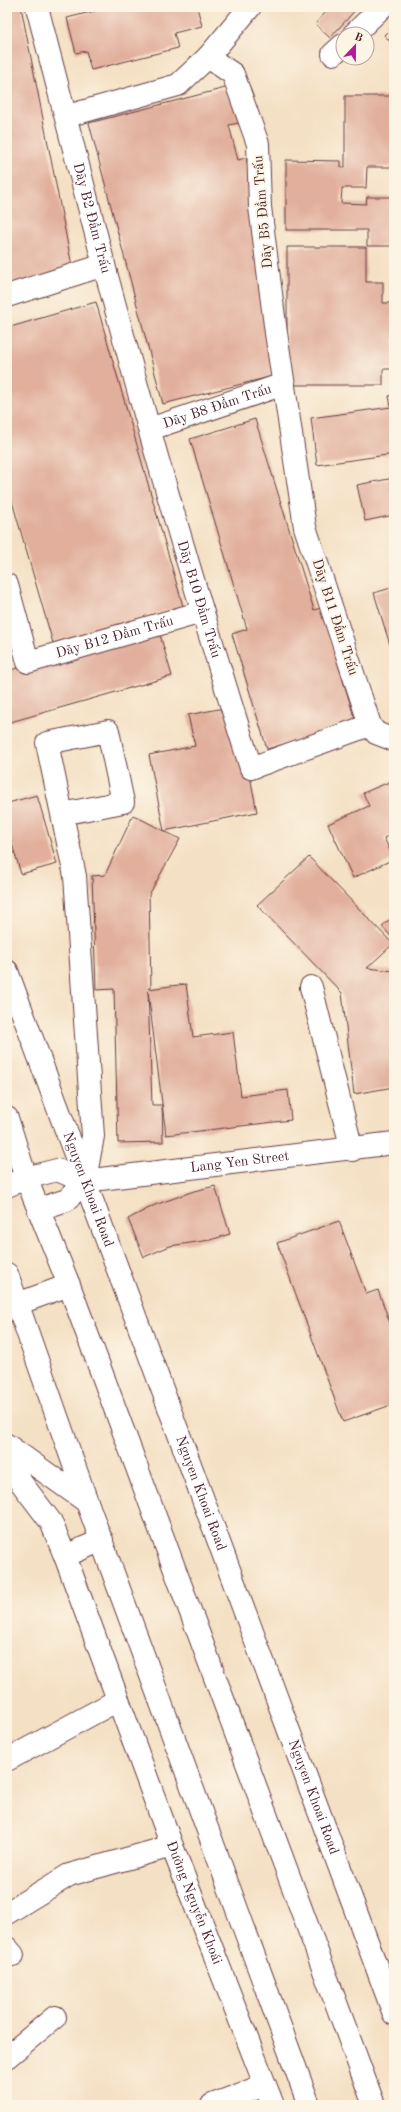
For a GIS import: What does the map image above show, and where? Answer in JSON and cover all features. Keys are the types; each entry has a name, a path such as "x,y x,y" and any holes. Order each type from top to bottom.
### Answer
{"street":[{"name":"Dãy B2 Đầm Trấu","path":"37,7 67,116 104,265 150,429"},
{"path":"67,116 178,85 208,57 250,7"},
{"path":"362,26 382,7"},
{"name":"Dãy B5 Đầm Trấu","path":"208,57 234,74 258,144 260,207 284,384"},
{"path":"7,296 104,265"},
{"name":"Dãy B8 Đầm Trấu","path":"150,429 284,384"},
{"name":"Dãy B11 Đầm Trấu","path":"284,384 305,527 370,725"},
{"name":"Dãy B10 Đầm Trấu","path":"150,429 202,612 251,768 370,725"},
{"name":"Dãy B12 Đầm Trấu","path":"7,586 28,662 202,612"},
{"path":"370,725 376,733 394,740"},
{"path":"39,1209 68,1200 84,1181 93,1136 75,876 62,814"},
{"name":"Nguyen Khoai Road","path":"7,972 394,2014"},
{"path":"311,987 352,1150"},
{"path":"7,1118 17,1182 39,1209 69,1285 374,2105"},
{"name":"Lang Yen Street","path":"17,1182 57,1170 84,1181 352,1150 394,1143"},
{"path":"7,1274 12,1304 102,1540 309,2105"},
{"path":"12,1304 69,1285"},
{"path":"7,1445 87,1502"},
{"path":"7,1464 51,1522 118,1700 7,1760"},
{"path":"65,1556 102,1540"},
{"name":"Đường Nguyễn Khoái","path":"118,1700 172,1846 269,2095"},
{"path":"7,1913 69,1875 172,1846"},
{"path":"7,2057 55,2018"},
{"path":"212,2105 269,2095"}],"building":[{"path":"7,7 21,7 73,271 7,284"},
{"path":"110,7 197,7 202,26 174,33 178,48 91,70 86,51 76,53 67,18"},
{"path":"320,7 358,7 341,26 335,26 335,32 330,38 315,24 326,12"},
{"path":"394,25 394,46 384,35"},
{"path":"233,86 243,122 229,125 238,160 246,158 256,198 281,374 163,404 89,123"},
{"path":"345,96 394,96 394,167 367,167 366,188 342,188 341,203 366,204 367,197 394,197 394,246 367,246 367,230 286,230 286,160 341,161 341,167 345,167"},
{"path":"287,247 366,247 366,282 383,282 383,303 394,303 394,369 383,369 383,385 287,385"},
{"path":"96,302 183,606 53,643 7,484 7,328"},
{"path":"394,395 394,454 317,465 311,418 391,407 389,396"},
{"path":"255,419 314,610 321,608 356,723 267,749 232,634 247,629 190,439"},
{"path":"394,478 394,515 365,521 357,485"},
{"path":"394,587 394,658 374,593"},
{"path":"158,628 172,676 7,723 7,671"},
{"path":"229,707 247,761 257,812 164,831 149,755 195,746 188,715"},
{"path":"394,780 394,833 384,838 394,859 353,878 328,824 369,806 363,793"},
{"path":"37,795 57,864 21,874 7,827 7,800 8,803"},
{"path":"133,815 180,839 149,895 151,987 148,989 186,984 193,1037 233,1032 241,1096 288,1090 291,1120 166,1135 148,991 152,1105 162,1105 163,1142 118,1143 114,989 96,990 92,876 105,875"},
{"path":"309,857 393,944 367,968 394,971 394,1087 354,1094 342,993 257,905"},
{"path":"394,916 394,940 382,926"},
{"path":"215,1186 230,1234 210,1240 170,1246 144,1257 128,1219 155,1205 194,1191"},
{"path":"339,1221 366,1294 378,1290 394,1334 394,1404 343,1422 277,1243"}]}
